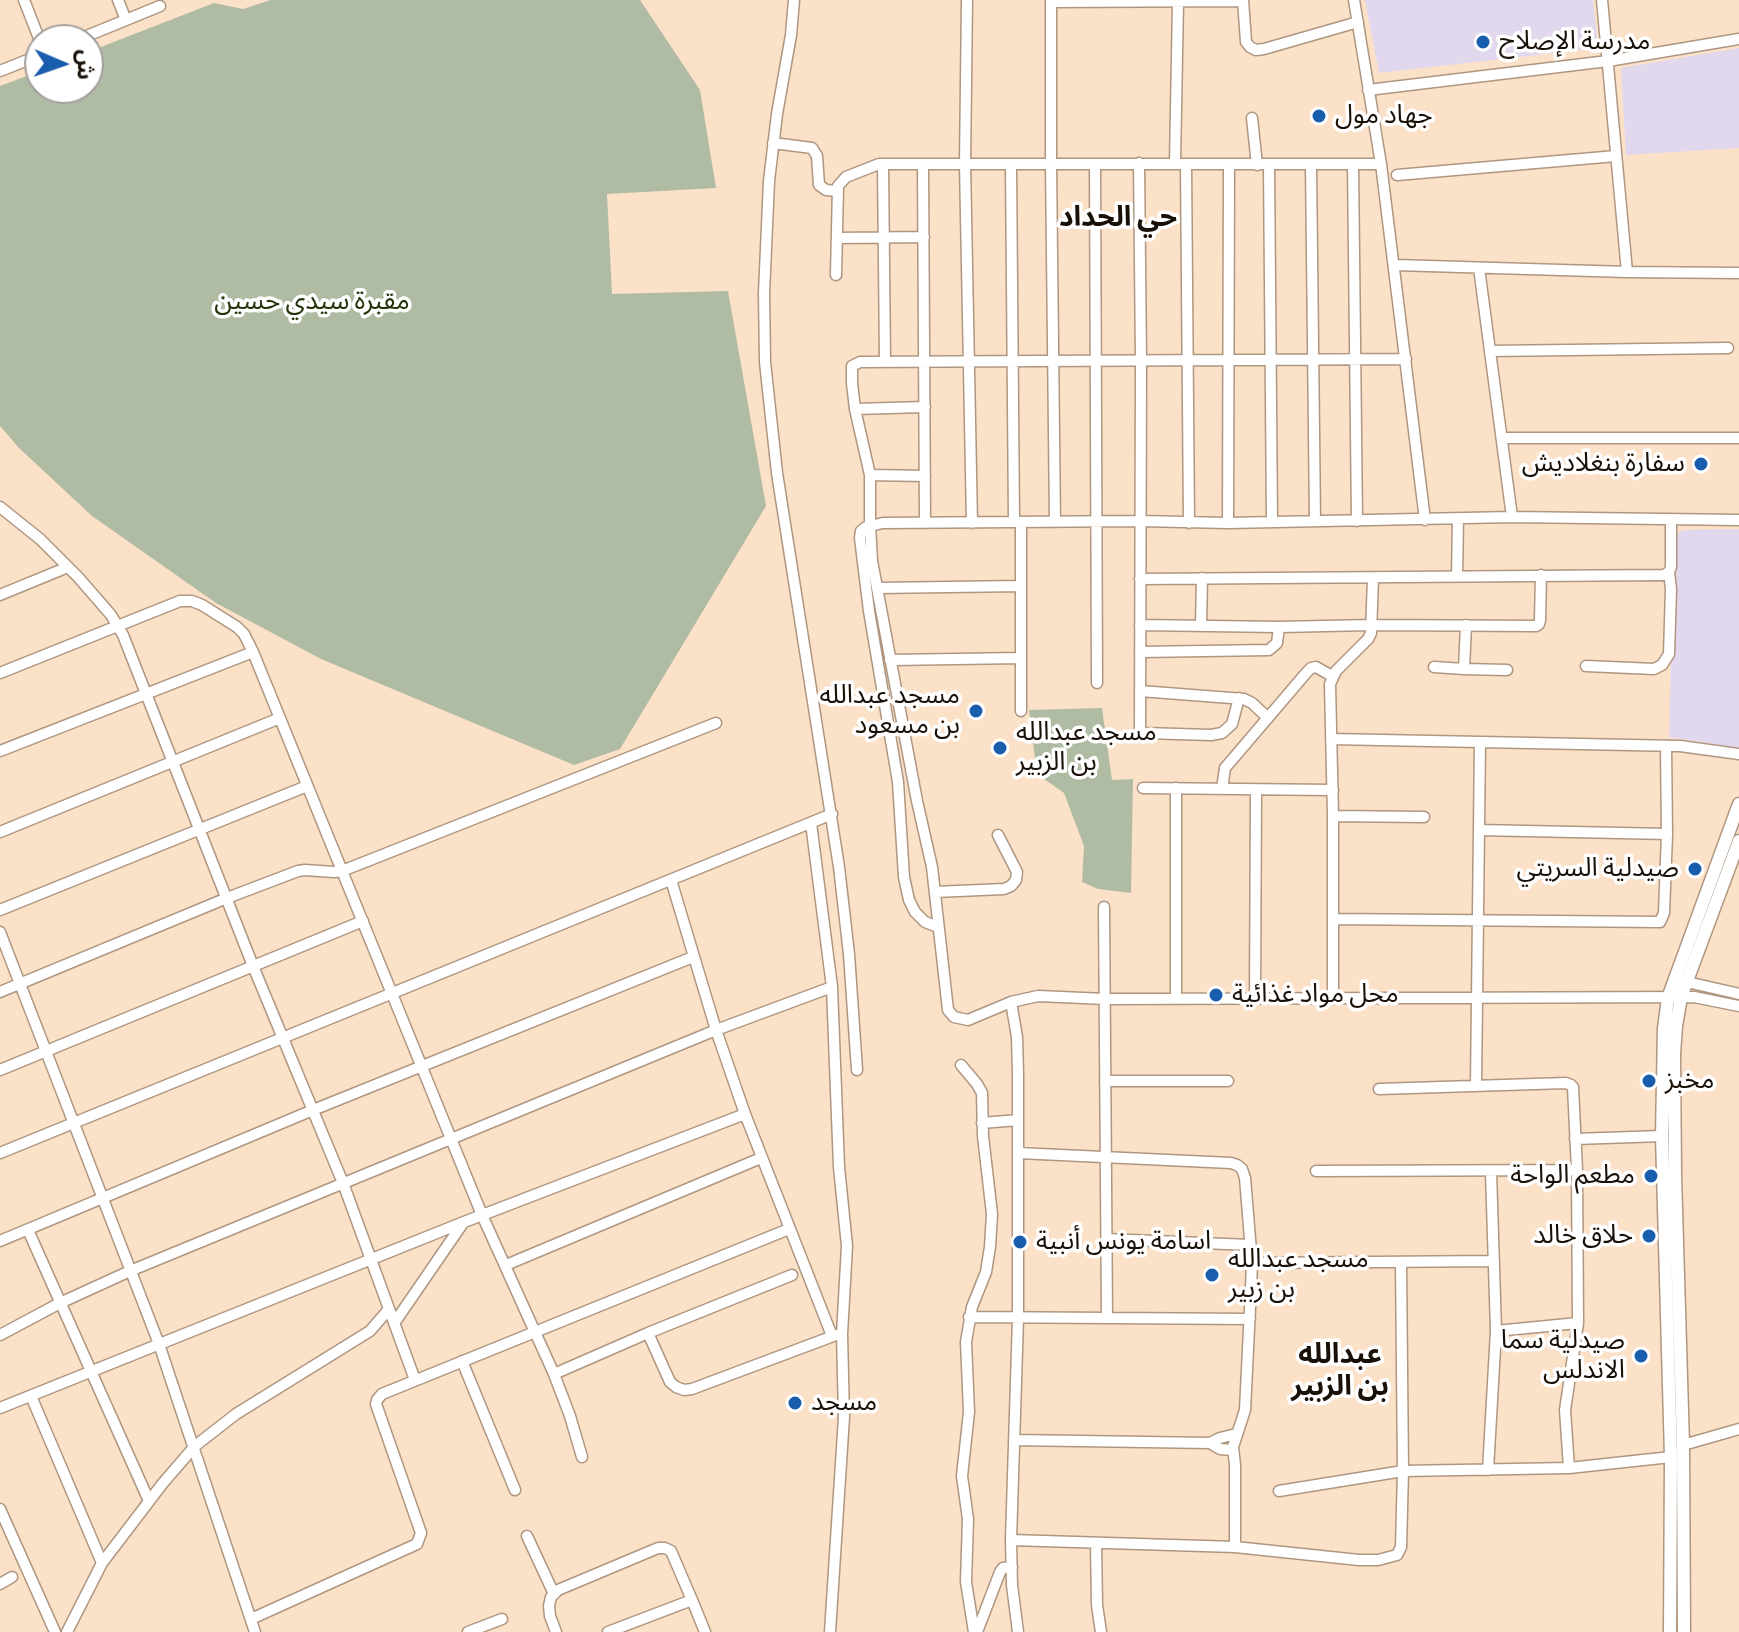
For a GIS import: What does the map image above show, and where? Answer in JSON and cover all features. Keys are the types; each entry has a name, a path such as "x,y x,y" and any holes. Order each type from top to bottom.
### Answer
{"main road":[{"path":"1678,1632 1662,1136 1664,1028 1739,804"},
{"path":"1678,1632 1683,1445 1675,1175 1674,1054 1678,1013 1675,998 1687,982 1739,841"}],"street":[{"path":"24,0 33,24"},
{"path":"118,0 126,20"},
{"path":"794,0 773,143 767,219 764,293 767,385 777,473 832,814 849,954 857,1070"},
{"path":"967,0 965,164 972,523"},
{"path":"1354,0 1395,265 1425,520"},
{"path":"1602,0 1627,272"},
{"path":"1055,522 1051,1 1243,1 1246,42 1256,50 1358,22"},
{"path":"1178,2 1189,523"},
{"path":"104,29 160,6"},
{"path":"1368,90 1608,61 1739,39"},
{"path":"0,71 24,61"},
{"path":"1252,118 1263,165 1272,521"},
{"path":"773,143 812,148 817,156 819,185 826,190 837,191"},
{"path":"1397,175 1616,156"},
{"path":"1139,163 1139,728 1144,733 1222,733 1232,724 1239,698"},
{"path":"836,275 837,191 840,183 846,177 883,164 1381,164"},
{"path":"883,164 885,362"},
{"path":"923,164 925,523"},
{"path":"1095,164 1097,683"},
{"path":"1228,523 1229,164"},
{"path":"1353,164 1357,521"},
{"path":"1011,165 1021,711"},
{"path":"1311,165 1315,521"},
{"path":"837,238 924,237"},
{"path":"1395,265 1739,273"},
{"path":"1479,268 1512,517"},
{"path":"1490,351 1728,348"},
{"path":"1406,359 885,362 852,366 855,409 870,475 872,561 928,849 946,1006 951,1014 968,1020 1011,1002 1038,996 1105,999 1702,998 1739,1006"},
{"path":"855,409 925,407"},
{"path":"1502,438 1739,438"},
{"path":"870,475 925,476"},
{"path":"2,512 40,539 118,625 343,1183 415,1380"},
{"path":"938,927 925,922 915,912 904,877 898,782 860,538 861,531 870,525 1140,521 1228,523 1512,517 1739,520"},
{"path":"1457,576 1458,519"},
{"path":"1586,666 1654,669 1662,665 1669,654 1671,520"},
{"path":"0,595 68,567"},
{"path":"1140,579 1658,575 1669,572"},
{"path":"1140,625 1539,624 1541,575"},
{"path":"1201,626 1202,578"},
{"path":"1333,999 1333,790 1329,692 1332,676 1368,639 1372,625 1373,578"},
{"path":"877,588 1021,586"},
{"path":"0,673 174,602 192,601 202,605 244,634 482,1215 554,1374 582,1457"},
{"path":"1464,669 1466,625"},
{"path":"1140,652 1269,650 1277,643 1279,627"},
{"path":"0,751 253,652"},
{"path":"890,660 1021,658"},
{"path":"1434,667 1507,670"},
{"path":"1222,789 1225,768 1311,668 1320,668 1332,676"},
{"path":"1140,691 1239,698 1252,703 1268,718"},
{"path":"0,832 280,718"},
{"path":"0,992 298,871 342,871 716,723"},
{"path":"1331,739 1680,746 1739,754"},
{"path":"1476,1085 1480,742"},
{"path":"1333,919 1660,922 1664,913 1667,834 1666,746"},
{"path":"0,910 307,786"},
{"path":"1143,788 1333,790"},
{"path":"1176,788 1176,999"},
{"path":"1255,999 1256,790"},
{"path":"0,1153 832,814"},
{"path":"1333,816 1424,817"},
{"path":"811,823 832,987 839,1167 847,1246 837,1335 844,1417 830,1632"},
{"path":"1479,830 1667,834"},
{"path":"935,892 1004,889 1011,886 1017,872 998,835"},
{"path":"671,880 716,1030 761,1158 837,1335"},
{"path":"1104,907 1107,1318"},
{"path":"0,1070 363,921"},
{"path":"0,932 159,1344 255,1632"},
{"path":"829,962 849,954"},
{"path":"0,1241 313,1110 693,957"},
{"path":"1687,982 1739,994"},
{"path":"0,1335 130,1271 716,1030 832,987"},
{"path":"1011,1002 1018,1055 1018,1318 1011,1540 1013,1603 1018,1632"},
{"path":"961,1065 980,1088 982,1098 992,1230 986,1272 969,1317 966,1342 969,1412 962,1476 968,1519 966,1582 975,1632"},
{"path":"1105,1081 1228,1081"},
{"path":"1379,1089 1571,1085 1577,1170 1578,1323 1565,1410 1569,1468"},
{"path":"0,1408 464,1222 745,1114"},
{"path":"982,1123 1018,1120"},
{"path":"1575,1139 1662,1136"},
{"path":"1018,1153 1237,1165 1242,1169 1252,1263 1245,1410 1233,1450 1235,1547"},
{"path":"506,1265 761,1158"},
{"path":"1316,1171 1577,1170"},
{"path":"1488,1470 1496,1331 1491,1172"},
{"path":"395,1322 464,1222"},
{"path":"251,1619 417,1544 421,1533 376,1404 382,1394 789,1229"},
{"path":"28,1230 149,1501"},
{"path":"1107,1239 1250,1245"},
{"path":"1252,1263 1494,1261"},
{"path":"1011,1540 1235,1547 1343,1560 1378,1560 1397,1555 1401,1547 1403,1471 1401,1263"},
{"path":"554,1374 792,1275"},
{"path":"67,1632 102,1563 195,1446 236,1414 370,1331 389,1309"},
{"path":"969,1317 1250,1319"},
{"path":"1496,1331 1578,1323"},
{"path":"648,1333 668,1379 684,1390 837,1335"},
{"path":"462,1361 515,1490"},
{"path":"31,1396 102,1563"},
{"path":"1683,1445 1739,1429"},
{"path":"1014,1440 1210,1443 1236,1434"},
{"path":"1210,1443 1220,1449 1233,1450"},
{"path":"1279,1491 1403,1471 1569,1468 1671,1457"},
{"path":"0,1509 55,1632"},
{"path":"527,1536 554,1594"},
{"path":"1096,1543 1097,1605 1101,1632"},
{"path":"556,1632 549,1611 554,1594 658,1548 665,1548 674,1554 705,1632"},
{"path":"975,1632 1000,1572 1003,1568 1012,1567"},
{"path":"0,1584 12,1577"},
{"path":"608,1632 692,1600"},
{"path":"468,1632 502,1619"}],"shaded area":[{"name":"مدرسة الإصلاح","path":"1365,0 1593,0 1597,36 1590,49 1379,73"},
{"path":"1739,48 1739,148 1626,155 1621,68"},
{"path":"1739,529 1739,748 1669,737 1674,537 1683,530"}],"green space":[{"name":"مقبرة سيدي حسين","path":"270,0 640,0 700,90 716,188 607,194 612,294 728,291 766,506 620,749 574,765 321,659 216,603 92,516 19,448 0,426 0,86 24,77 24,104 104,104 104,46 214,3 243,9"},
{"path":"1102,708 1112,780 1133,779 1131,893 1098,889 1082,882 1084,846 1064,793 1037,774 1029,710"}],"place":[{"name":"مدرسة الإصلاح","path":"1483,42"},
{"name":"جهاد مول","path":"1319,116"},
{"name":"سفارة بنغلاديش","path":"1701,464"},
{"name":"مسجد عبدالله بن مسعود","path":"976,711"},
{"name":"مسجد عبدالله بن الزبير","path":"1000,748"},
{"name":"صيدلية السريتي","path":"1695,869"},
{"name":"محل مواد غذائية","path":"1216,995"},
{"name":"مخبز","path":"1649,1081"},
{"name":"مطعم الواحة","path":"1651,1176"},
{"name":"حلاق خالد","path":"1649,1236"},
{"name":"اسامة يونس أنبية","path":"1020,1242"},
{"name":"مسجد عبدالله بن زبير","path":"1212,1275"},
{"name":"صيدلية سما الاندلس","path":"1641,1356"},
{"name":"مسجد","path":"795,1403"}],"district":[{"name":"حي الحداد","path":"1118,218"},
{"name":"عبدالله بن الزبير","path":"1340,1371"}]}
